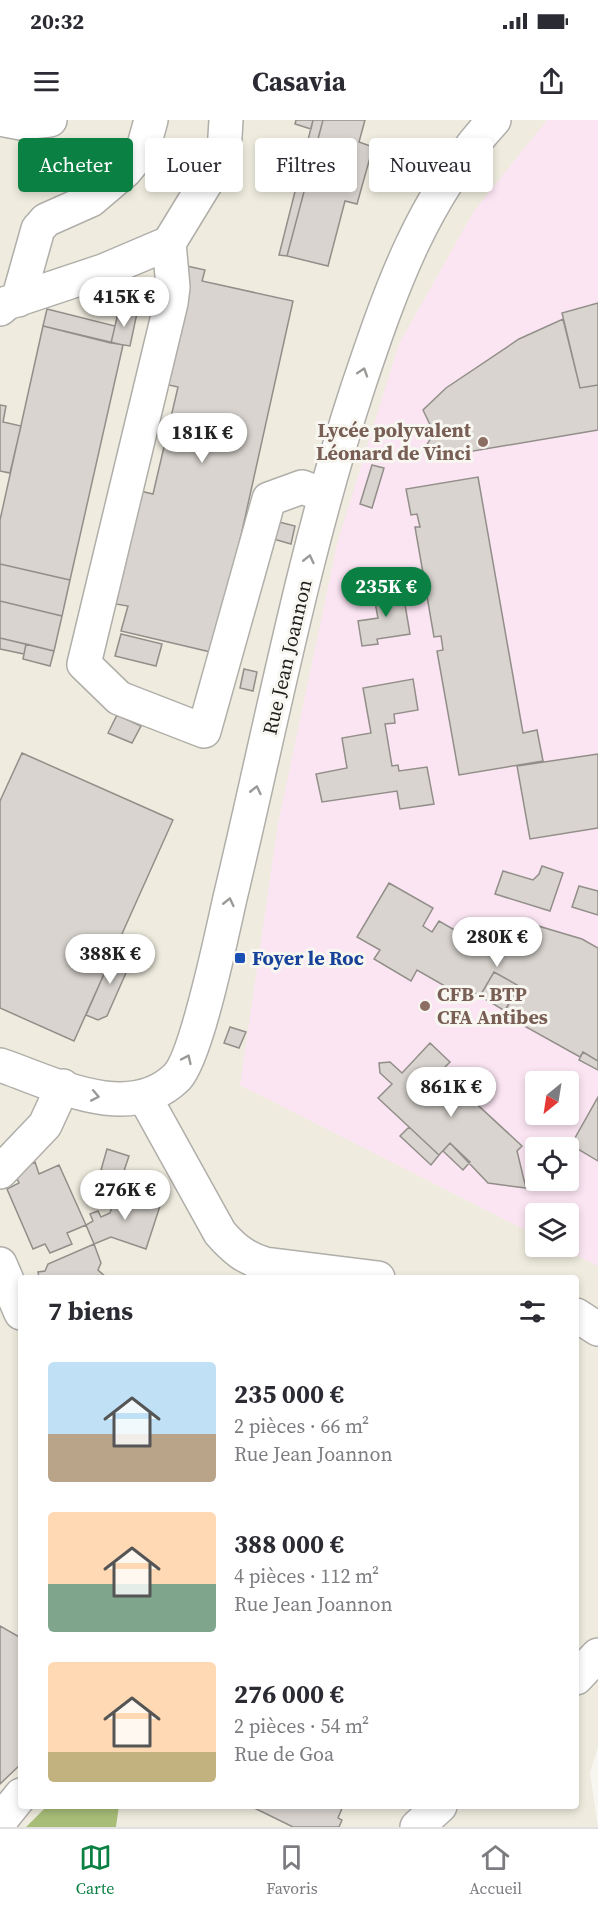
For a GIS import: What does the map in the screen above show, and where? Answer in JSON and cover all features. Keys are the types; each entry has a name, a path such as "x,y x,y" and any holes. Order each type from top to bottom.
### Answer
{"street":[{"path":"5,120 21,123 50,120"},
{"path":"9,305 38,229 46,220 91,200 125,171 143,149 151,120"},
{"path":"9,305 103,271 169,243 224,153 226,120"},
{"name":"Rue Jean Joannon","path":"144,1096 177,1077 188,1060 216,957 324,495 385,304 410,245 440,189 494,120"},
{"path":"169,243 173,287 171,303 84,664 119,698 204,731 269,499 302,487 324,495"},
{"path":"0,1065 95,1097 144,1096 220,1233 249,1268 265,1264 354,1275"},
{"path":"0,1172 45,1125 63,1086"},
{"path":"0,1264 18,1305"},
{"path":"579,1317 598,1329"},
{"path":"579,1675 598,1655"},
{"path":"0,1821 18,1799"},
{"path":"417,1827 437,1809"}],"shaded area":[{"path":"0,120 598,120 598,1747 590,1773 598,1827 116,1827 119,1809 579,1809 579,1275 18,1275 18,1809 44,1809 26,1827 0,1827"},
{"name":"Lycée polyvalent Léonard de Vinci","path":"547,120 598,120 598,1266 579,1257 579,1203 525,1203 525,1230 240,1085 278,824 338,540 399,344 474,211 489,192 493,192 493,187"}],"green space":[{"path":"44,1809 119,1809 116,1827 26,1827"}],"building":[{"path":"296,120 313,120 311,129 295,124"},
{"path":"313,120 323,120 318,138 308,138"},
{"path":"323,120 365,120 359,142 369,146 369,161 357,204 345,201 328,266 287,256 304,192 357,192 357,138 318,138"},
{"path":"295,192 304,192 287,256 279,255"},
{"path":"187,266 205,270 202,281 293,301 215,653 121,631 128,606 110,603 136,490 153,494 178,387 160,383"},
{"path":"598,303 598,385 580,388 562,313"},
{"path":"47,309 115,326 111,343 43,326"},
{"path":"119,309 137,313 130,346 111,343"},
{"path":"563,319 580,388 598,385 598,430 438,457 426,446 434,433 423,410 446,388 519,339"},
{"path":"43,326 123,345 70,580 0,564 0,520"},
{"path":"0,405 6,406 3,422 21,426 10,473 0,471"},
{"path":"372,465 384,468 372,508 360,504"},
{"path":"478,477 523,733 537,730 543,761 459,775 437,651 443,650 441,636 434,637 415,527 420,527 417,514 411,515 406,489"},
{"path":"275,521 295,526 291,544 270,538"},
{"path":"0,564 70,580 62,616 0,601"},
{"path":"402,587 410,634 377,639 378,644 362,646 358,621 378,618 373,592"},
{"path":"0,601 62,616 54,651 0,638"},
{"path":"121,634 162,644 156,666 115,656"},
{"path":"0,638 26,644 24,654 0,649"},
{"path":"26,644 54,651 50,666 23,659"},
{"path":"244,669 257,672 253,691 240,688"},
{"path":"413,679 418,710 394,714 395,723 385,724 392,766 398,765 399,771 427,767 434,804 400,809 397,791 322,802 316,774 347,768 342,738 371,733 363,688"},
{"path":"117,715 141,726 132,743 108,733"},
{"path":"22,753 173,820 74,1041 0,1008 0,801"},
{"path":"598,754 598,828 530,839 517,766"},
{"path":"542,866 563,873 550,911 495,894 503,871 533,880 539,874"},
{"path":"389,883 433,908 423,926 432,932 439,921 498,955 518,920 582,939 598,948 598,1061 583,1052 580,1057 512,1019 510,1023 501,1017 519,986 494,972 480,996 468,989 464,997 417,970 411,981 374,959 380,950 357,937"},
{"path":"579,886 598,891 598,915 572,907"},
{"path":"115,949 133,957 107,1016 98,1020 86,1015"},
{"path":"494,972 519,986 505,1011 480,996"},
{"path":"230,1027 246,1032 239,1048 224,1043"},
{"path":"430,1043 450,1062 441,1071 522,1146 517,1151 525,1188 488,1183 450,1143 439,1155 378,1098 392,1084 380,1073 379,1063 390,1062 402,1073"},
{"path":"583,1052 598,1061 598,1070 579,1060"},
{"path":"598,1097 598,1161 579,1150 579,1137 576,1137"},
{"path":"409,1127 439,1155 431,1165 400,1136"},
{"path":"450,1143 470,1162 463,1170 443,1151"},
{"path":"107,1149 129,1156 122,1177 101,1170"},
{"path":"35,1162 39,1174 59,1165 86,1225 67,1233 72,1244 50,1253 45,1244 33,1249 7,1189 19,1183 14,1172"},
{"path":"117,1191 160,1206 146,1249 111,1237 94,1244 86,1225 93,1221 90,1214 98,1211 101,1217 110,1213"},
{"path":"94,1244 101,1263 98,1270 104,1275 38,1275 38,1272 45,1271 48,1264"},
{"path":"0,1626 18,1636 18,1767 0,1784"},
{"path":"256,1809 342,1809 338,1818 342,1820 339,1827 293,1827"}],"place":[{"name":"Lycée polyvalent Léonard de Vinci","path":"483,442"},
{"name":"Foyer le Roc","path":"240,958"},
{"name":"CFB - BTP CFA Antibes","path":"425,1006"}]}
